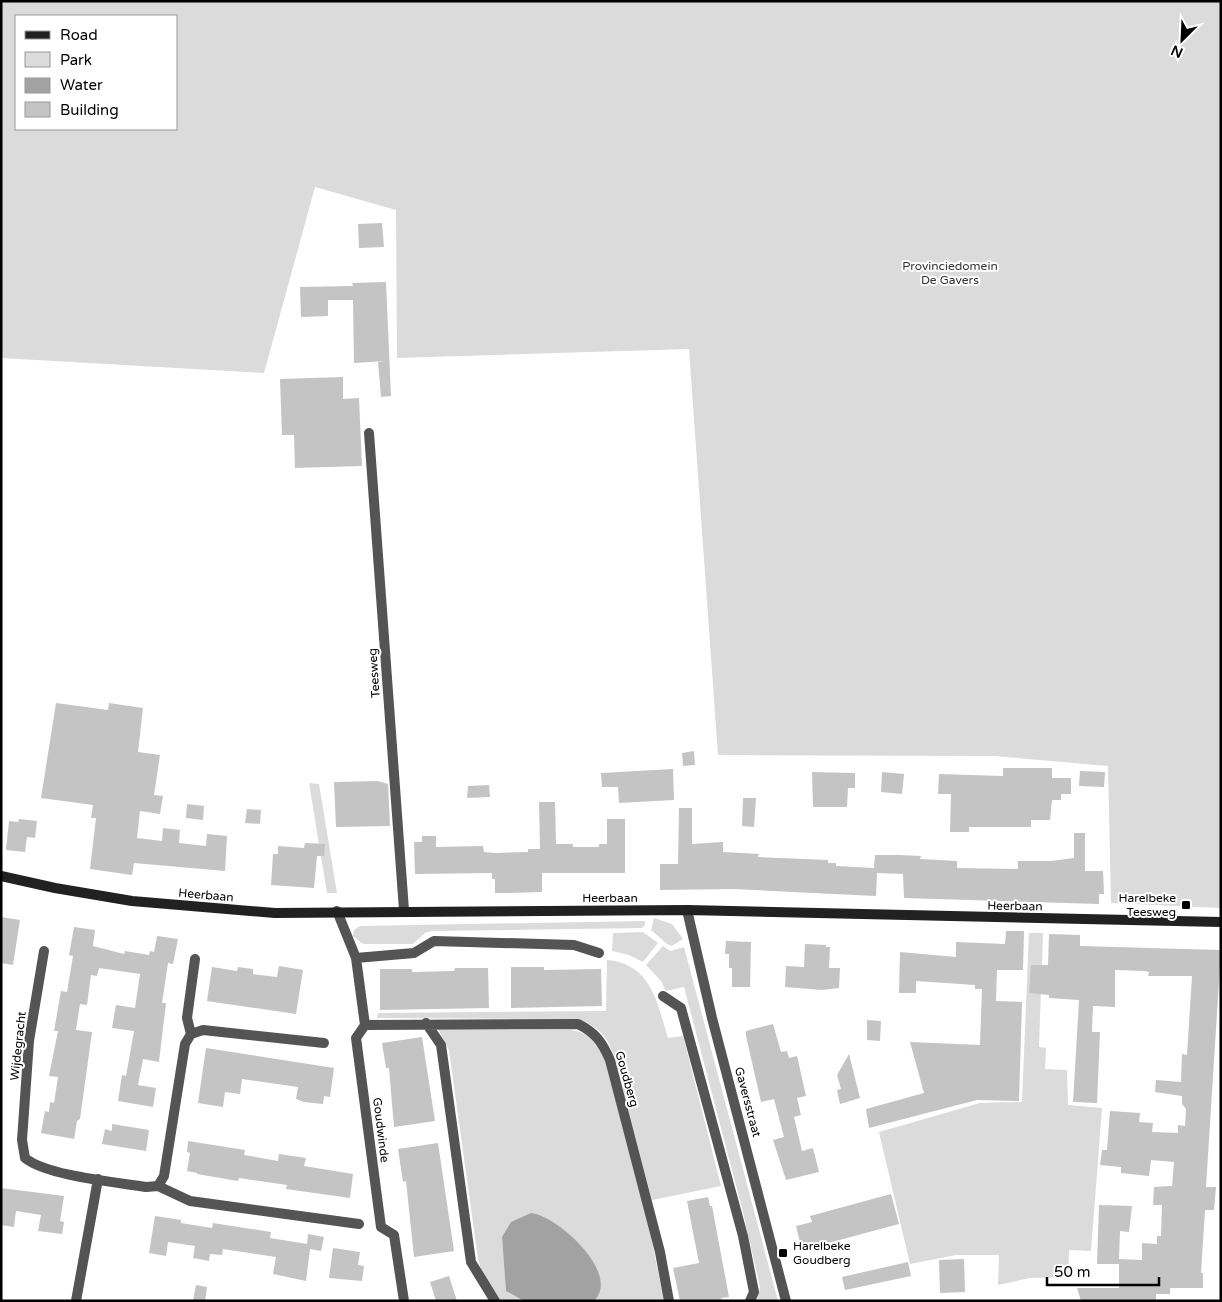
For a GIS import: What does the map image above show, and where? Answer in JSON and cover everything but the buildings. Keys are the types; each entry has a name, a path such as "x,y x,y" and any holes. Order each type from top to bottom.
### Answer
{"street":[{"name":"Teesweg","path":"369,433 404,910"},
{"name":"Heerbaan","path":"1,876 94,894 193,907 275,913 404,910 687,910 1221,922"},
{"name":"Gaversstraat","path":"687,910 712,1018 786,1301"},
{"name":"Goudwinde","path":"337,911 356,958 365,1025 356,1038 367,1132 381,1228 394,1235 404,1301"},
{"path":"356,958 414,953 434,941 574,945 599,953"},
{"name":"Wijdegracht","path":"44,951 29,1041 22,1140 25,1158 33,1165 98,1179 158,1186 190,1201 359,1224"},
{"path":"191,1034 187,1018 195,959"},
{"path":"663,996 681,1008 743,1236 754,1292 750,1301"},
{"path":"426,1023 440,1045 471,1262 480,1280 495,1301"},
{"name":"Goudberg","path":"365,1025 426,1023 578,1024 592,1031 601,1040 610,1060 660,1252 670,1301"},
{"path":"158,1186 164,1176 185,1044 191,1034 203,1030 324,1043"},
{"path":"76,1301 98,1179"}],"green space":[{"name":"Provinciedomein De Gavers","path":"1,1 1221,1 1221,908 1111,903 1108,766 994,756 718,755 689,349 397,358 396,210 315,187 264,373 1,358"},
{"path":"309,783 319,784 337,893 327,893"},
{"path":"654,918 672,924 683,939 672,946 667,944 651,930"},
{"path":"645,921 645,925 642,928 432,931 425,933 413,944 363,944 353,936 354,930 360,926"},
{"path":"643,932 658,943 643,962 629,955 612,951 613,933"},
{"path":"1029,933 1043,933 1039,1047 1046,1048 1045,1069 1067,1070 1068,1105 1102,1108 1091,1251 1069,1250 1068,1277 1030,1278 998,1285 999,1255 956,1255 910,1264 879,1132 980,1103 1022,1102"},
{"path":"663,946 670,951 684,947 778,1301 757,1301 760,1287 743,1212 684,987 666,991 661,981 646,965"},
{"path":"607,960 622,963 634,969 643,977 656,999 668,1038 683,1036 721,1186 652,1200 612,1051 606,1038 598,1030 578,1019 377,1018 378,1013 606,1011"},
{"path":"438,1029 571,1030 583,1033 596,1043 605,1059 649,1227 664,1301 593,1301 595,1300 502,1237 506,1291 524,1301 500,1301 482,1272 478,1259 449,1050"}],"water":[{"path":"531,1213 543,1216 556,1224 570,1235 593,1261 599,1275 601,1289 595,1300 524,1301 506,1291 502,1237 511,1222"}],"place":[{"name":"Harelbeke Teesweg","path":"1186,905"},
{"name":"Harelbeke Goudberg","path":"783,1253"}]}
